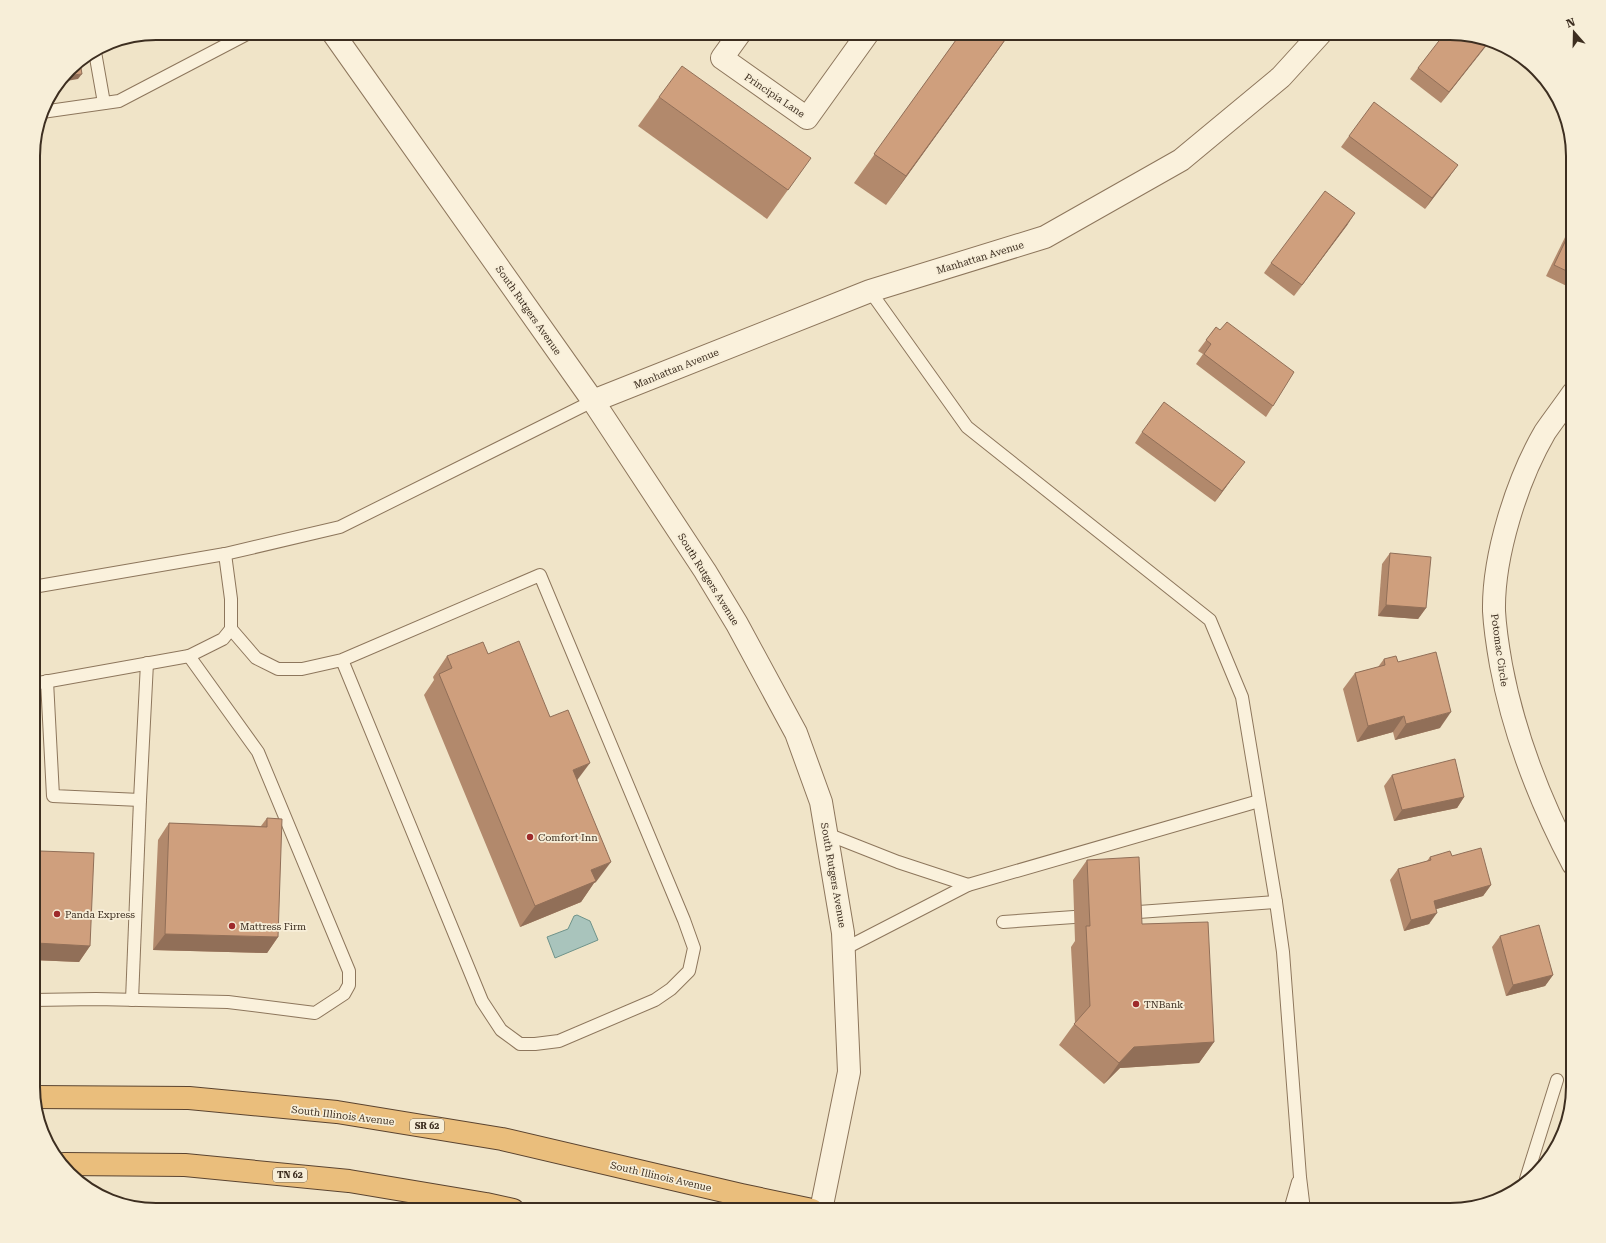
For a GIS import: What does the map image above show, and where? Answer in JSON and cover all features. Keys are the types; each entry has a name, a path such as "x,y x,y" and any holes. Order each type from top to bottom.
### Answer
{"highway":[{"name":"South Illinois Avenue","path":"40,1097 189,1098 337,1112 502,1138 779,1203"},
{"name":"TN 62","path":"70,1164 185,1164 349,1181 480,1203"}],"street":[{"name":"South Rutgers Avenue","path":"338,40 593,401 705,571 737,624 796,733 821,802 843,933 844,949 849,1072 822,1203"},
{"name":"Principia Lane","path":"735,40 722,58 807,118 863,40"},
{"name":"Manhattan Avenue","path":"593,401 870,291 1045,236 1181,160 1281,77 1315,40"},
{"name":"Potomac Circle","path":"1566,403 1545,433 1525,474 1515,500 1501,549 1494,611 1505,688 1524,757 1544,804 1566,850"}],"lane":[{"path":"50,111 119,101 236,40"},
{"path":"96,57 104,103"},
{"path":"870,291 967,427 1210,620 1242,697 1276,902 1283,952 1303,1203"},
{"path":"40,586 225,554 340,527 593,401"},
{"path":"40,683 189,656 223,640 231,629 231,599 225,554"},
{"path":"231,629 256,658 278,669 302,669 342,660 540,575 684,920 694,948 689,971 671,988 655,1000 559,1041 520,1044 501,1030 482,1001 342,660"},
{"path":"40,1000 228,1002 315,1013 344,994 349,985 349,971 258,752 189,656"},
{"path":"132,1000 147,663"},
{"path":"47,682 53,796 140,800"},
{"path":"844,949 968,885 1259,801"},
{"path":"827,834 898,862 968,885"},
{"path":"1125,913 1276,902"},
{"path":"1003,922 1074,917"},
{"path":"1529,1172 1557,1080"},
{"path":"1292,1203 1300,1178"}],"water":[{"path":"577,915 590,921 598,940 555,958 547,937 568,929 574,916"}],"building":[{"path":"956,40 1005,40 906,176 874,154"},
{"path":"1440,40 1465,41 1486,46 1449,92 1418,68"},
{"path":"682,66 811,158 788,190 659,97"},
{"path":"81,68 82,74 73,75"},
{"path":"1374,102 1458,165 1432,198 1349,136"},
{"path":"1325,191 1355,213 1302,285 1271,263"},
{"path":"1566,240 1566,271 1554,265"},
{"path":"1227,322 1294,372 1273,406 1204,354 1211,344 1206,340 1216,327 1220,330"},
{"path":"1164,402 1245,462 1222,491 1142,432"},
{"path":"1390,553 1431,557 1426,608 1386,605"},
{"name":"Comfort Inn","path":"519,641 550,717 568,710 590,763 573,770 611,862 591,870 596,881 535,906 439,674 452,668 447,656 483,642 488,654"},
{"path":"1436,652 1451,712 1406,724 1404,716 1368,726 1355,673 1385,665 1384,659 1396,656 1398,662"},
{"path":"1455,759 1464,797 1402,810 1392,775"},
{"path":"267,818 282,819 278,937 165,934 169,823 267,827"},
{"path":"1481,848 1491,885 1434,901 1437,913 1411,920 1398,869 1431,860 1430,857 1450,851 1452,856"},
{"name":"Panda Express","path":"40,851 94,853 90,946 40,943"},
{"path":"1139,857 1142,924 1208,922 1214,1042 1134,1047 1119,1063 1074,1024 1090,1006 1086,926 1090,926 1087,860"},
{"path":"1539,925 1553,975 1513,985 1500,936"}],"place":[{"name":"Comfort Inn","path":"530,837"},
{"name":"Panda Express","path":"57,914"},
{"name":"Mattress Firm","path":"232,926"},
{"name":"TNBank","path":"1136,1004"}]}
